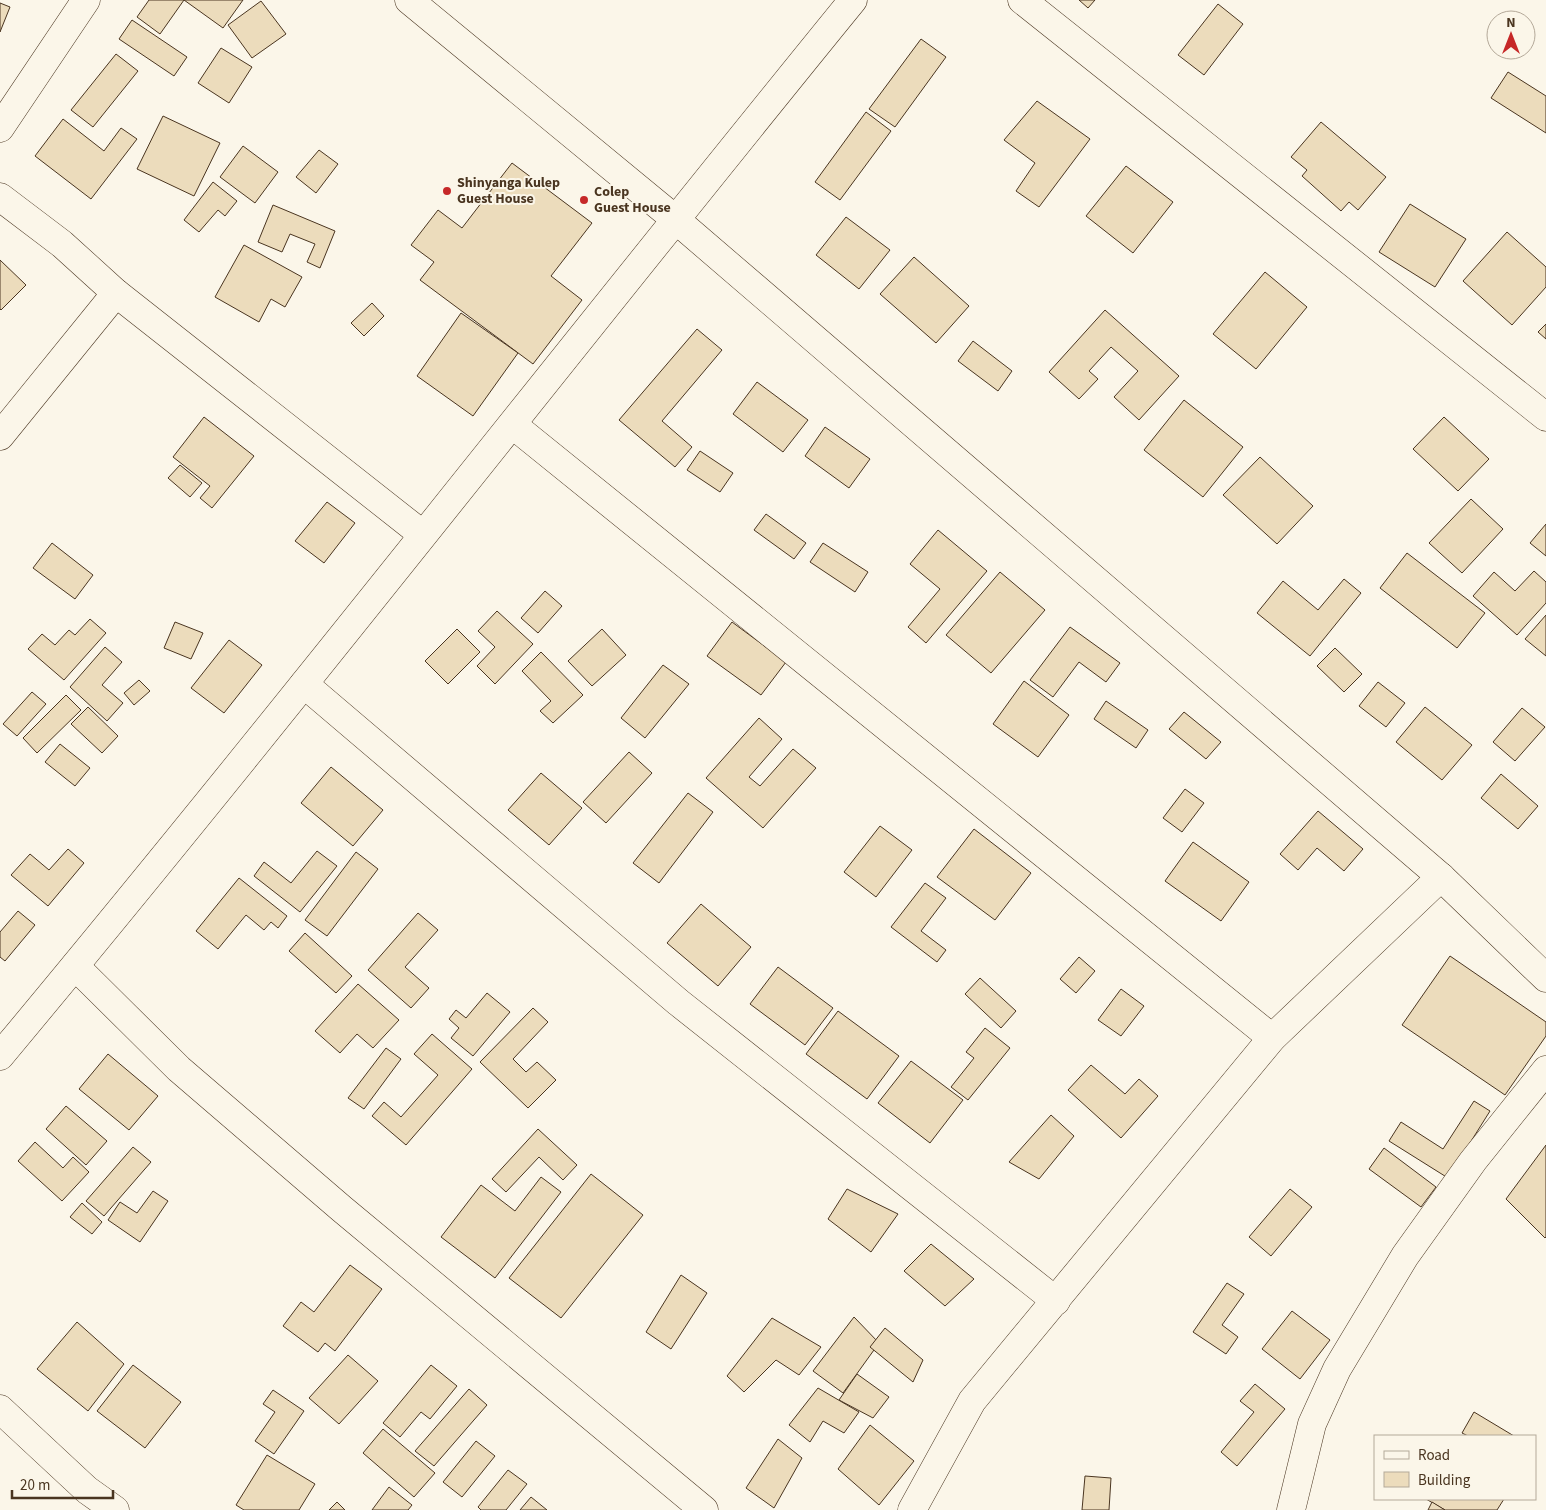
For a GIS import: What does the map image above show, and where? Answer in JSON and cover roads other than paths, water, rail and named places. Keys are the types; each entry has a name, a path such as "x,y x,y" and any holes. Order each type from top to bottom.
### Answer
{"street":[{"path":"0,128 86,0"},
{"path":"408,0 675,219 1441,878 1546,978"},
{"path":"0,1056 304,684 422,534 513,425 675,219 853,0"},
{"path":"1022,0 1546,417"},
{"path":"0,197 62,244 116,293 422,534"},
{"path":"0,436 116,293"},
{"path":"513,425 1272,1038"},
{"path":"304,684 678,1002 1056,1301"},
{"path":"912,1510 972,1401 1272,1038 1441,878"},
{"path":"75,966 179,1069 356,1221 704,1510"},
{"path":"1291,1510 1312,1424 1337,1369 1405,1256 1474,1161 1546,1070"},
{"path":"0,1409 87,1490 115,1510"}],"place":[{"name":"Shinyanga Kulep Guest House","path":"447,191"},
{"name":"Colep Guest House","path":"584,200"}]}
